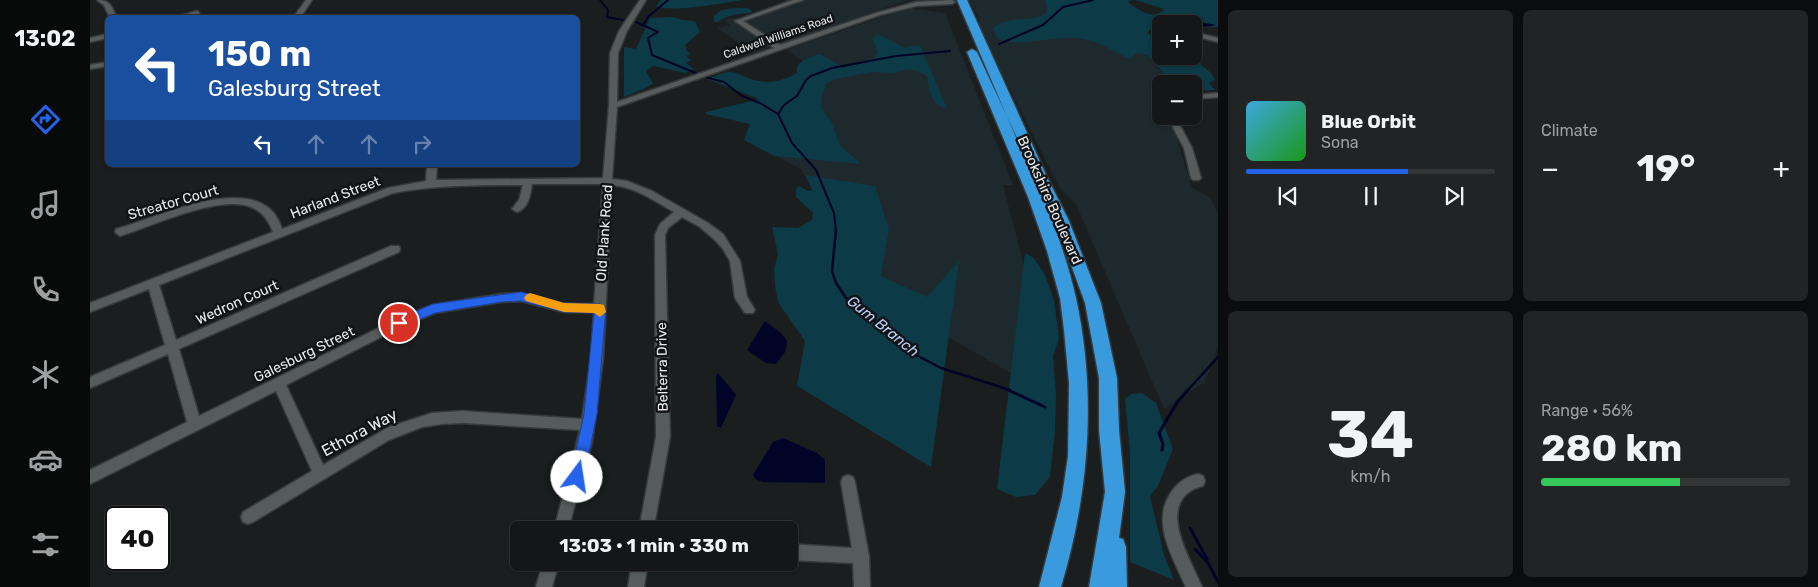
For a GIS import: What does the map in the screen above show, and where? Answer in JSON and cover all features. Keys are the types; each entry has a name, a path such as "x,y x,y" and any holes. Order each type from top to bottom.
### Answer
{"highway":[{"name":"Brookshire Boulevard","path":"958,0 957,4 962,17 979,38 1040,177 1062,221 1093,303 1108,378 1109,430 1115,492 1100,587"},
{"name":"Brookshire Boulevard","path":"958,0 1035,197 1068,298 1076,354 1079,414 1078,456 1072,497 1050,587"},
{"path":"1115,492 1116,587"}],"street":[{"path":"100,0 108,4 113,15"},
{"path":"298,15 309,0"},
{"name":"Old Plank Road","path":"564,521 577,477 588,425 597,359 613,106 614,57 616,45 629,20 643,0"},
{"path":"779,48 738,22 800,0"},
{"name":"Caldwell Williams Road","path":"613,106 896,8 958,0"},
{"path":"189,15 197,13"},
{"path":"1202,36 1218,40"},
{"path":"90,40 105,37"},
{"path":"90,67 105,64"},
{"path":"1202,96 1218,95"},
{"path":"1176,125 1188,148 1196,178"},
{"path":"431,183 432,167"},
{"name":"Harland Street","path":"90,308 382,193 431,183 607,181 635,186 704,225 727,247 735,261 741,298 749,310"},
{"path":"517,209 524,201 528,182"},
{"name":"Streator Court","path":"120,232 137,228 205,204 229,200 241,201 262,208 270,216 279,233"},
{"name":"Belterra Drive","path":"648,521 663,437 660,235 664,226 681,212"},
{"name":"Wedron Court","path":"90,383 395,249"},
{"path":"153,283 195,425"},
{"name":"Galesburg Street","path":"90,477 399,323 433,309 493,299 521,297 564,308 600,308"},
{"path":"278,384 320,473"},
{"name":"Ethora Way","path":"248,518 320,473 394,431 414,423 434,418 463,416 588,425"},
{"path":"1194,587 1171,529 1169,511 1180,491 1188,484 1198,481"},
{"path":"848,482 861,556 862,587"},
{"path":"798,552 861,556"},
{"path":"544,587 548,571"},
{"path":"636,587 639,571"}],"shaded area":[{"path":"661,0 742,0 698,7 663,8 656,6"},
{"path":"783,0 908,0 753,53 717,28 730,25 726,22 727,19 739,18 785,2"},
{"path":"969,0 1111,0 1117,24 1152,61 1152,65 1156,65 1165,75 1152,75 1152,125 1172,125 1192,188 1210,197 1218,214 1218,346 1205,382 1164,409 1076,204 1059,187 978,26 979,19"},
{"path":"1045,0 1132,0 1128,2 1136,8 1146,13 1155,14 1160,13 1164,9 1135,0 1218,0 1218,27 1209,27 1215,25 1202,23 1202,15 1152,15 1152,28 1147,33 1152,36 1152,60 1147,55 1137,53 1130,59 1101,45 1083,39 1062,38 1015,42 997,38 993,29 998,24 1040,16 1046,13"},
{"path":"748,8 753,12 731,16 714,22 714,16 721,10"},
{"path":"908,8 945,13 1013,185 1003,185 1023,262 1034,289 1035,387 840,275 863,259 801,169 744,140 751,122 813,67 786,50"},
{"path":"672,17 695,21 700,32 685,45 690,54 686,56 691,60 686,63 694,69 685,73 653,66 646,71 653,83 624,97 624,47 636,49 650,18"},
{"path":"1202,22 1216,25 1202,27"},
{"path":"878,34 905,48 918,45 921,47 947,109 937,104 934,100 930,92 927,76 907,69 895,73 872,72 836,79 826,84 822,95 821,107 831,121 840,145 861,164 774,156 744,140 750,124 706,114 706,112 759,99 707,79 730,72 767,82 785,79 797,73 798,65 801,62 820,54 843,68 874,58 878,53 872,38"},
{"path":"1156,65 1201,65 1210,72 1215,80 1209,83 1215,90 1202,91 1202,75 1166,75"},
{"path":"805,175 875,186 889,229 881,276 927,297 959,261 931,467 797,386 805,341 778,302 774,269 778,254 772,227 798,228 812,220 813,213 796,197 796,189 799,186 808,191 812,190"},
{"path":"1025,253 1034,258 1045,275 1054,300 1059,338 1053,356 1056,395 1055,431 1050,477 1035,495 1016,497 997,489"},
{"path":"765,321 781,333 787,341 785,352 776,364 766,363 747,350"},
{"path":"718,373 736,395 721,428 717,426 716,375"},
{"path":"1142,393 1156,403 1173,449 1158,486 1150,496 1164,555 1174,580 1130,562 1130,452 1125,399 1131,394"},
{"path":"783,438 817,453 825,460 825,483 763,482 755,479 753,475 773,442"}],"waterway":[{"path":"600,0 608,10 607,17 623,20"},
{"path":"644,24 648,17 668,0"},
{"path":"999,44 1043,25 1063,7 1093,0"},
{"name":"Gum Branch","path":"636,22 658,32 648,38 652,55 698,74"},
{"path":"778,114 784,105 797,96 806,80 811,76 832,68 896,56 950,51"},
{"name":"Gum Branch","path":"705,77 724,82 742,96 760,103 778,114"},
{"name":"Gum Branch","path":"778,114 792,143 816,170 834,213 836,231"},
{"name":"Gum Branch","path":"836,231 832,271 836,283 846,298 916,355 941,368 1010,390"},
{"path":"1188,390 1218,357"},
{"name":"Gum Branch","path":"1006,389 1045,407"},
{"path":"1162,450 1163,444 1159,433 1178,401 1189,389"},
{"path":"1190,528 1207,559"},
{"name":"Gum Branch","path":"1195,549 1208,563 1218,582"}],"slow traffic":[{"path":"530,298 564,308 600,308 600,312"}],"route":[{"path":"399,323 433,309 501,298 531,298 564,308 600,308 600,326 591,414 577,477"}]}
